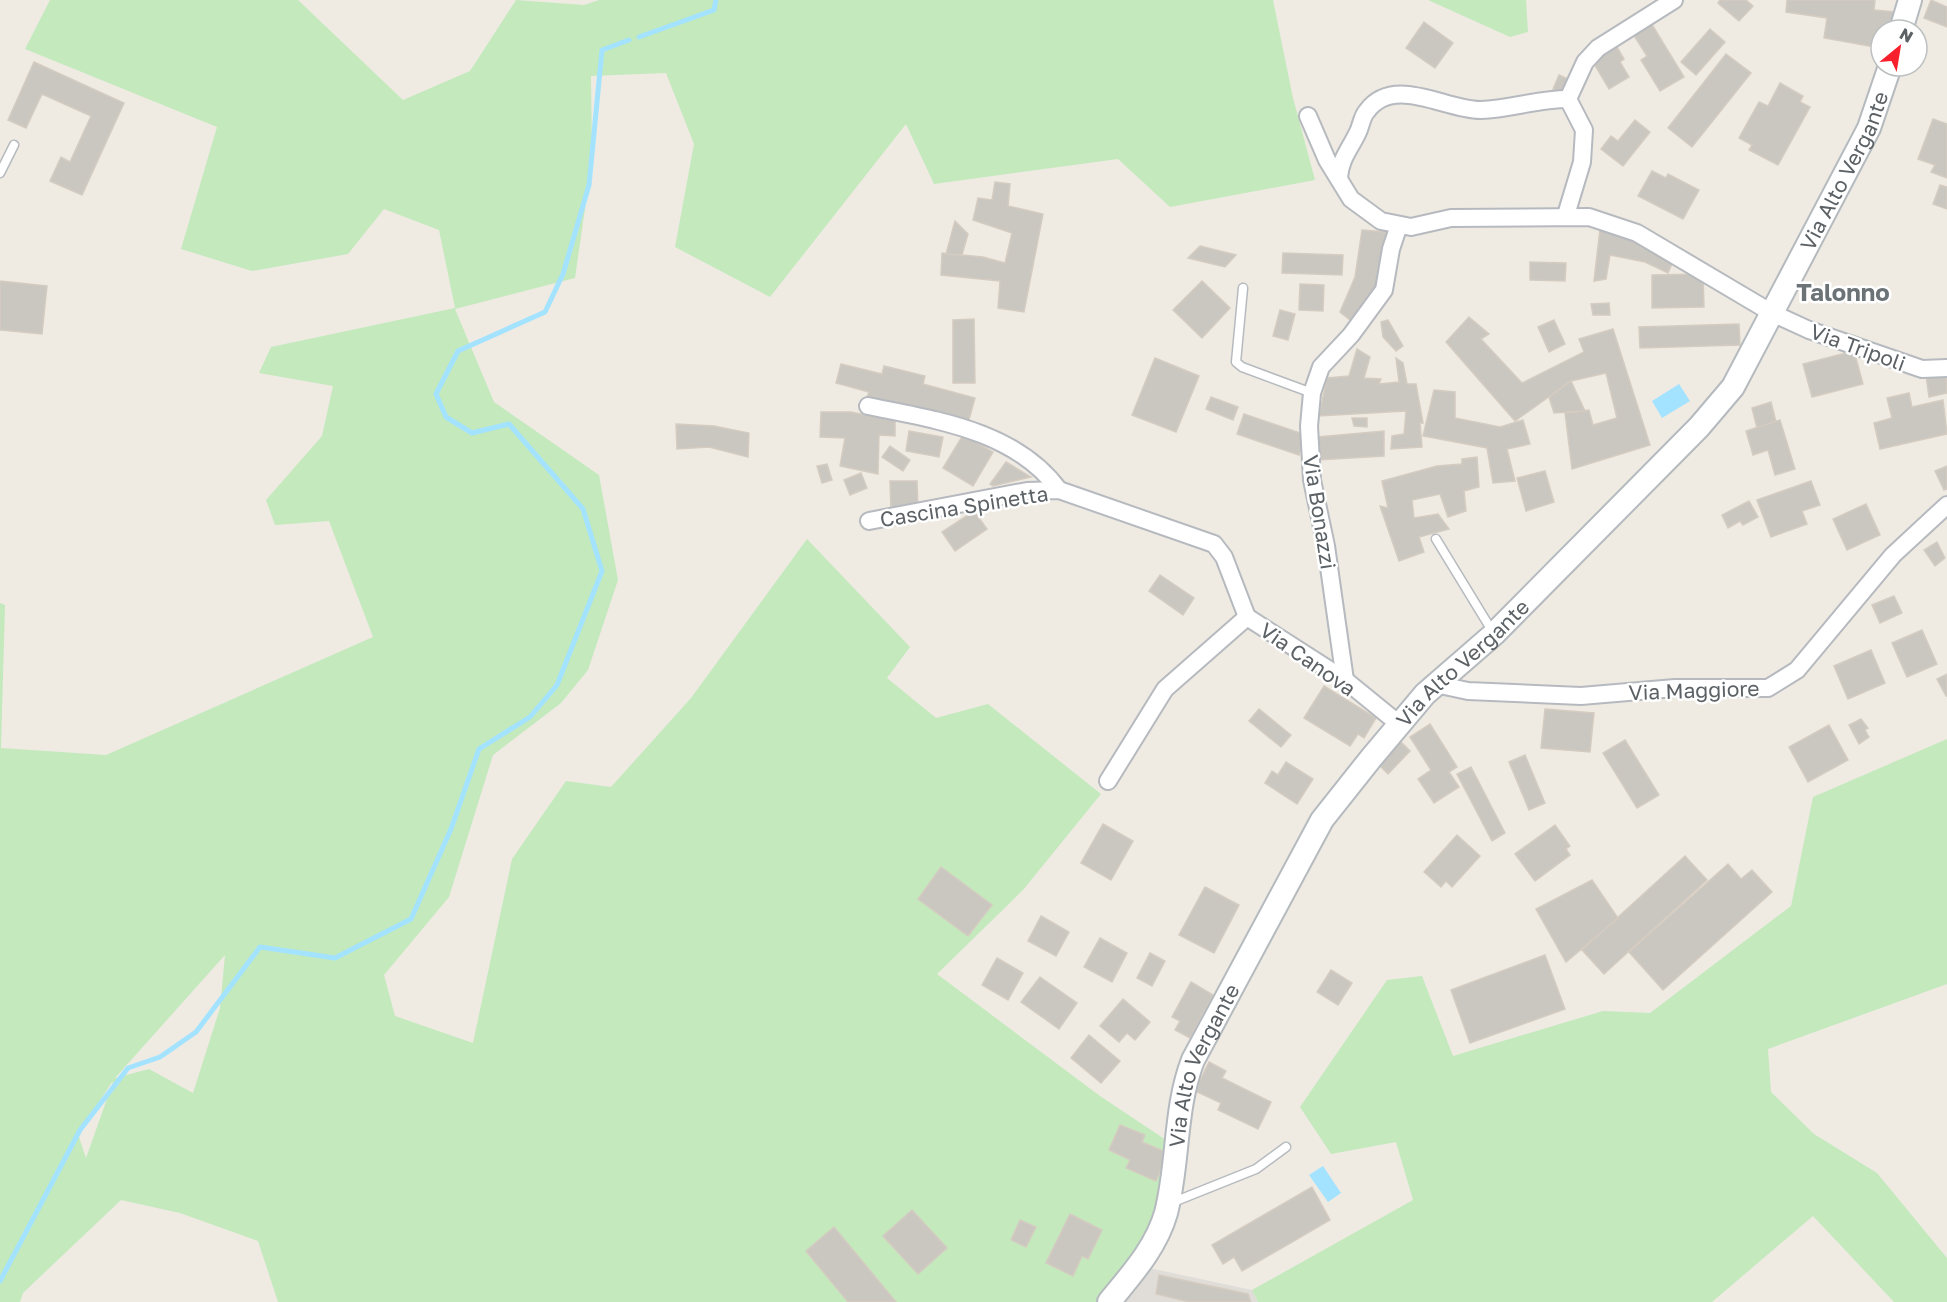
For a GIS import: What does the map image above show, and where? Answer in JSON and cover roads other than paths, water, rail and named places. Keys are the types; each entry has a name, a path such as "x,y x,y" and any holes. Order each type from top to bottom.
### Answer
{"main road":[{"path":"1905,18 1910,0"},
{"name":"Via Alto Vergante","path":"1109,1302 1156,1238 1167,1204 1181,1103 1193,1060 1322,820 1399,724 1494,634 1717,408 1748,363 1869,128 1886,78"}],"street":[{"path":"1568,99 1585,62 1598,48 1674,0"},
{"path":"1338,178 1340,162 1357,134 1366,111 1380,99 1396,95 1426,97 1478,111 1546,99 1568,99"},
{"path":"1566,215 1582,162 1584,130 1568,99"},
{"path":"1308,116 1338,178 1352,200 1382,221 1411,227 1451,218 1566,215 1589,217 1637,233 1772,313"},
{"name":"Via Bonazzi","path":"1345,680 1326,546 1312,480 1309,426 1312,393 1321,367 1351,335 1384,290 1391,249 1399,225"},
{"name":"Via Tripoli","path":"1772,313 1809,330 1896,362 1922,369 1947,368"},
{"name":"Cascina Spinetta","path":"867,406 979,432 1047,473 1059,490"},
{"name":"Cascina Spinetta","path":"869,521 1027,491 1059,490 1214,544 1224,557 1247,617"},
{"name":"Via Maggiore","path":"1440,683 1468,691 1581,696 1675,684 1768,688 1797,670 1826,627 1893,555 1947,505"},
{"name":"Via Canova","path":"1108,781 1165,688 1247,617 1345,680 1399,724"}],"lane":[{"path":"0,173 14,145"},
{"path":"1243,288 1236,362 1242,367 1312,393"},
{"path":"1436,539 1494,634"},
{"path":"1167,1204 1256,1169 1286,1147"}],"water":[{"path":"1679,384 1690,401 1662,418 1652,401"},
{"path":"1323,1166 1341,1193 1328,1202 1309,1175"}],"waterway":[{"path":"639,37 714,10 716,0"},
{"path":"0,1281 80,1130 128,1068 160,1057 196,1032 260,947 335,958 411,919 451,829 479,749 530,717 557,685 602,571 583,509 509,424 472,433 446,417 436,394 458,351 545,312 563,274 589,185 602,50 629,40"}],"district":[{"name":"Talonno","path":"1843,291"}]}
